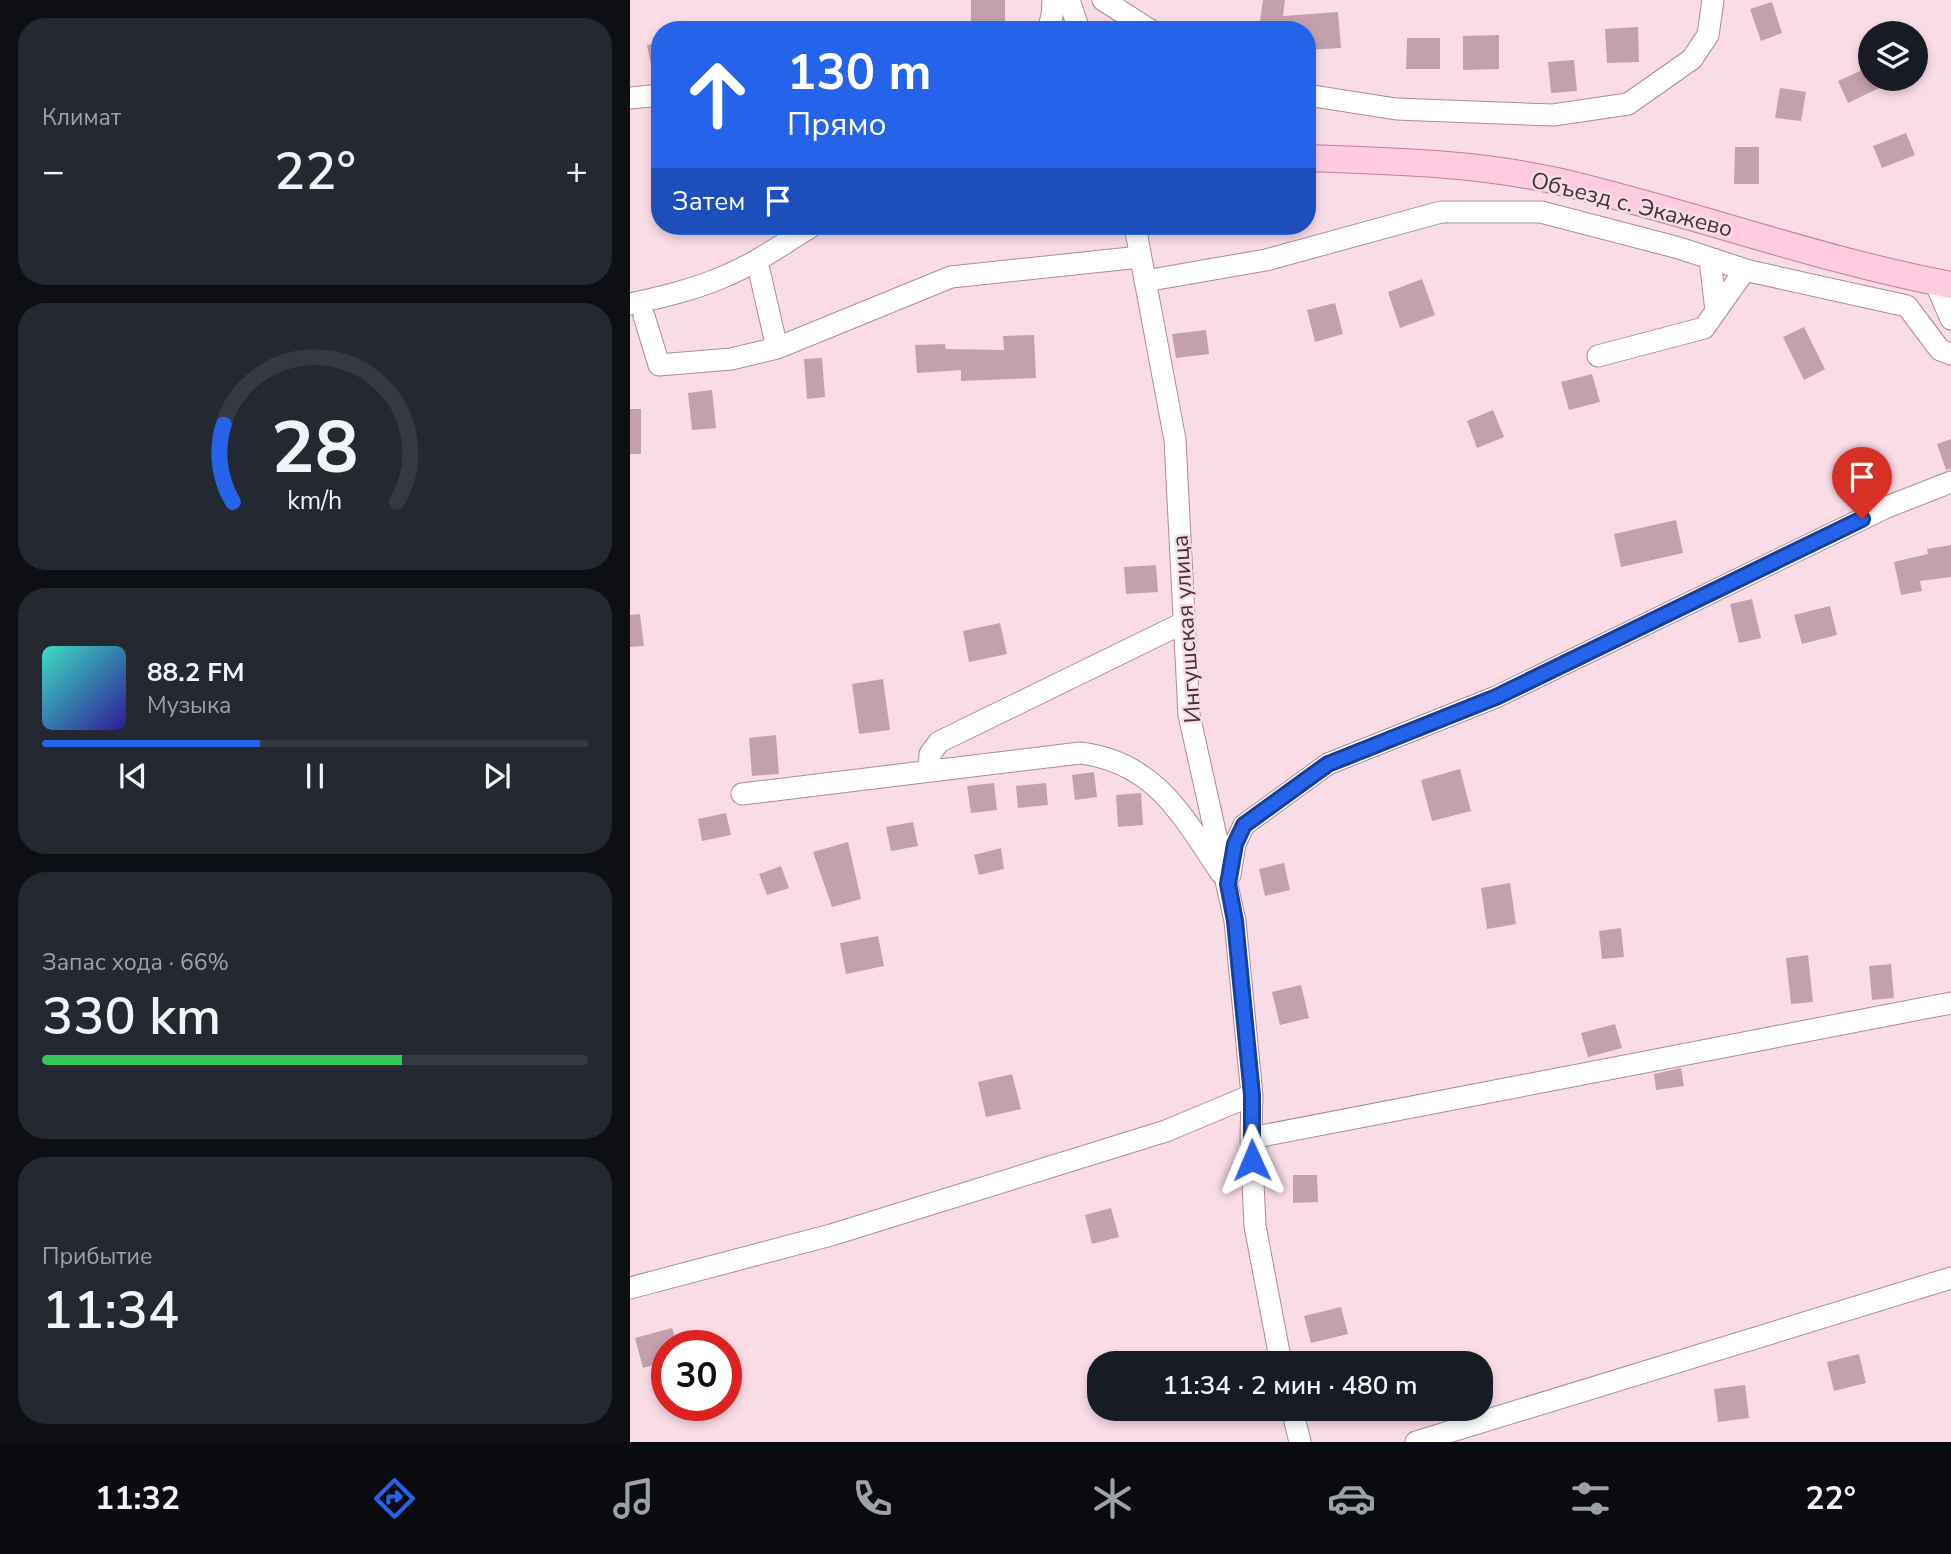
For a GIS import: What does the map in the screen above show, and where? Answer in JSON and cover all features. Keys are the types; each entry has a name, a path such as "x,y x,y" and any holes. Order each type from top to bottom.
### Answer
{"main road":[{"name":"Объезд с. Экажево","path":"1316,158 1436,163 1558,182 1688,216 1833,259 1943,284"}],"street":[{"path":"1051,21 1053,0"},
{"path":"1069,0 1076,21"},
{"path":"1103,0 1136,21"},
{"path":"1316,96 1396,109 1553,115 1628,104 1692,59 1707,34 1713,0"},
{"path":"630,98 651,96"},
{"path":"1145,281 1266,260 1441,212 1541,212 1679,248 1745,270 1907,306 1940,350 1951,354"},
{"path":"795,235 757,261 635,315 659,365 732,359 777,348 950,277 1140,257"},
{"name":"Ингушская улица","path":"1136,235 1175,440 1189,715 1235,921 1252,1095 1255,1226 1279,1351"},
{"path":"1710,259 1716,311"},
{"path":"757,261 777,348"},
{"path":"1598,356 1704,328 1745,270"},
{"path":"1943,284 1951,319"},
{"path":"1228,884 1235,844 1244,825 1328,764 1496,697 1887,507 1951,482"},
{"path":"929,771 930,754 939,742 1183,623"},
{"path":"742,794 1080,753 1105,756 1125,764 1164,795 1186,821 1228,884"},
{"path":"1251,1138 1951,1003"},
{"path":"630,1288 831,1235 1166,1131 1252,1095"},
{"path":"1416,1442 1951,1278"},
{"path":"1295,1421 1300,1442"}],"building":[{"path":"971,0 1005,0 1005,21 971,21"},
{"path":"1263,0 1285,0 1283,16 1338,12 1341,48 1316,49 1316,21 1260,21"},
{"path":"1772,2 1782,33 1761,41 1750,9"},
{"path":"1638,27 1639,62 1607,63 1605,29"},
{"path":"1499,35 1499,69 1463,70 1463,36"},
{"path":"1407,38 1440,38 1440,69 1406,69"},
{"path":"651,44 651,64 647,45"},
{"path":"1574,60 1577,91 1551,93 1548,62"},
{"path":"1858,72 1858,91 1873,91 1848,103 1838,81"},
{"path":"1780,88 1806,92 1801,121 1775,118"},
{"path":"1906,133 1915,155 1882,168 1873,146"},
{"path":"1735,147 1759,147 1759,184 1734,184"},
{"path":"1422,279 1435,315 1400,328 1388,292"},
{"path":"1335,303 1343,334 1315,342 1307,310"},
{"path":"1804,327 1825,369 1804,380 1783,337"},
{"path":"1206,330 1209,354 1176,358 1172,334"},
{"path":"1034,335 1036,378 961,381 961,370 917,373 915,345 945,344 946,349 1004,350 1003,336"},
{"path":"822,358 825,397 807,399 804,359"},
{"path":"1592,374 1600,402 1569,410 1561,382"},
{"path":"712,390 716,428 692,430 688,393"},
{"path":"630,409 641,409 641,454 630,454"},
{"path":"1493,410 1504,437 1477,448 1467,421"},
{"path":"1951,439 1951,469 1946,470 1937,444"},
{"path":"1676,520 1683,553 1621,567 1614,534"},
{"path":"1951,545 1951,577 1920,581 1922,591 1901,595 1894,562 1928,554 1927,549"},
{"path":"1156,565 1158,592 1126,594 1124,567"},
{"path":"1752,599 1761,638 1739,643 1730,604"},
{"path":"1830,606 1837,635 1802,644 1794,615"},
{"path":"640,614 644,646 630,647 630,615"},
{"path":"1000,623 1007,654 969,662 963,631"},
{"path":"883,679 890,730 859,734 852,684"},
{"path":"776,735 779,774 752,776 749,738"},
{"path":"1460,769 1471,811 1432,821 1421,780"},
{"path":"1094,772 1097,797 1075,800 1072,775"},
{"path":"994,783 997,810 971,813 967,786"},
{"path":"1046,783 1048,805 1018,808 1016,786"},
{"path":"1141,793 1143,825 1118,827 1116,795"},
{"path":"726,813 731,835 702,841 698,819"},
{"path":"913,822 918,846 891,851 886,827"},
{"path":"848,842 861,899 832,907 813,852"},
{"path":"1001,848 1004,869 979,875 974,855"},
{"path":"1284,863 1290,890 1265,896 1259,869"},
{"path":"781,866 789,888 767,895 759,874"},
{"path":"1510,883 1516,924 1487,929 1481,888"},
{"path":"1621,928 1624,957 1602,959 1599,931"},
{"path":"878,936 884,966 846,974 840,943"},
{"path":"1808,955 1813,1002 1791,1004 1786,958"},
{"path":"1891,964 1894,998 1872,1000 1869,966"},
{"path":"1301,985 1309,1018 1280,1025 1272,992"},
{"path":"1615,1024 1622,1048 1588,1057 1581,1033"},
{"path":"1681,1068 1684,1086 1656,1090 1654,1074"},
{"path":"1012,1074 1021,1109 986,1117 978,1082"},
{"path":"1293,1175 1317,1175 1318,1202 1293,1203"},
{"path":"1111,1208 1119,1237 1092,1244 1085,1215"},
{"path":"1341,1307 1348,1334 1311,1343 1304,1316"},
{"path":"651,1334 651,1366 643,1368 635,1338"},
{"path":"1859,1354 1866,1383 1834,1391 1827,1362"},
{"path":"1745,1385 1749,1418 1718,1422 1714,1389"}],"route":[{"path":"1252,1160 1252,1095 1235,921 1228,884 1235,844 1244,825 1328,764 1496,697 1862,519"}]}
